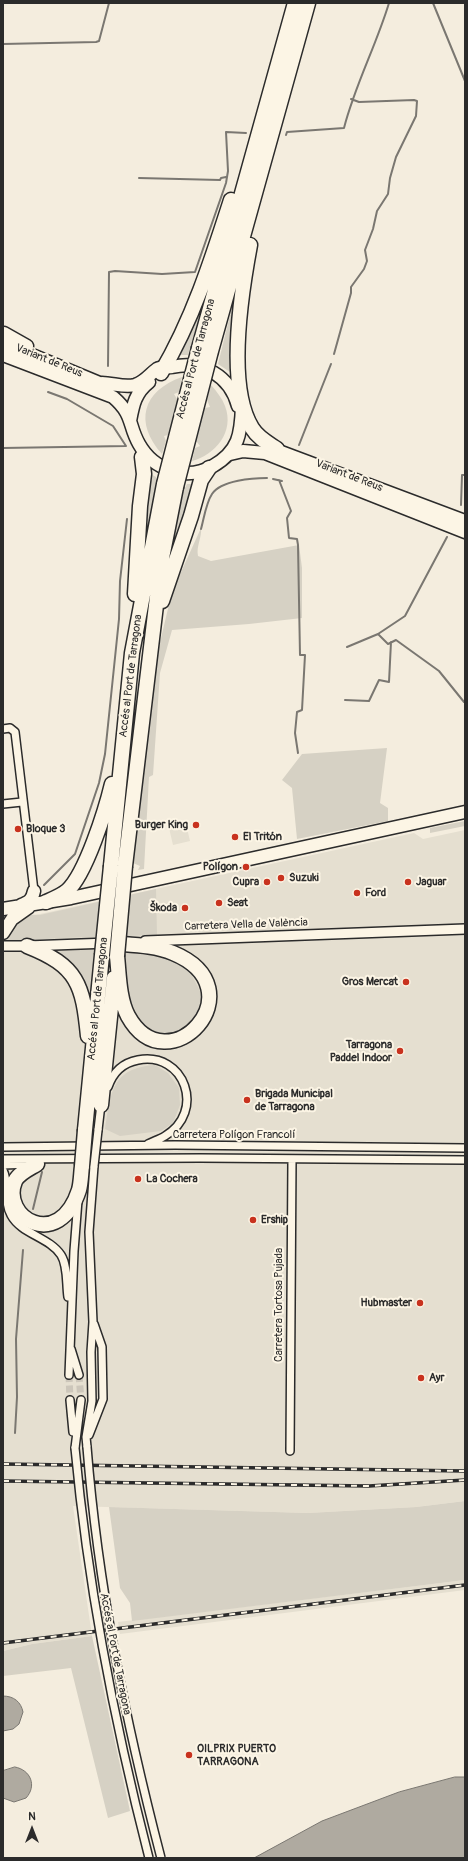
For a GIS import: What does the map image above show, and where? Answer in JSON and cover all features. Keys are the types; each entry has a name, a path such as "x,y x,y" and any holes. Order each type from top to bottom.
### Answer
{"highway":[{"name":"Accés al Port de Tarragona","path":"272,110 295,3"},
{"name":"Accés al Port de Tarragona","path":"101,1105 117,956 118,866 126,713 136,628 170,486 205,350 272,110 308,3"},
{"path":"163,369 196,301 213,256 256,120 272,110 281,124 256,218 243,292 238,361 238,383 242,413 252,429 260,437 277,449"},
{"path":"136,628 134,609 140,506 144,474 142,457"},
{"path":"152,630 192,516 201,480 209,471"},
{"name":"Accés al Port de Tarragona","path":"79,1190 88,1166 92,1130 92,1064 102,955 118,866 152,630 170,486"},
{"path":"41,903 60,896 75,882 95,839 109,796 126,713"},
{"path":"110,943 162,949 190,962 203,977 209,995 209,1005 201,1024 193,1032 172,1041 149,1037 140,1031 124,1006 117,956"},
{"path":"27,946 68,968 80,988 86,1008 92,1064"},
{"path":"37,1164 19,1176 15,1182 13,1195 18,1212 30,1222 47,1225 59,1220 67,1212 79,1190"}],"main road":[{"name":"Variant de Reus","path":"3,336 38,358 99,387"},
{"name":"Variant de Reus","path":"8,359 99,387 119,390 141,388"},
{"path":"186,364 197,366 217,375 231,388 242,413 239,436 230,454 209,471 188,473 174,472 157,464 142,449 121,404 99,387 135,385 163,369 186,364"},
{"path":"163,369 141,388 134,400 130,422 131,438 142,457 156,470 172,476 184,478 209,471 229,460 246,454 285,462"},
{"name":"Variant de Reus","path":"277,449 465,521"},
{"path":"230,454 243,451 255,451 264,453 285,462"},
{"name":"Variant de Reus","path":"285,462 465,532"},
{"path":"3,909 71,898 465,812"},
{"path":"18,907 29,902 34,891"},
{"path":"3,932 15,917 24,910 41,903"},
{"path":"3,924 3,932"}],"street":[{"path":"3,729 10,728 15,732 22,802 34,891"},
{"path":"3,804 22,802"},
{"name":"Carretera Vella de València","path":"3,946 465,929"},
{"path":"101,1105 111,1078 119,1068 130,1062 144,1059 154,1060 166,1063 176,1071 182,1078 185,1086 188,1105 185,1114 181,1121 166,1136 144,1145"},
{"name":"Accés al Port de Tarragona","path":"92,1130 101,1105"},
{"name":"Carretera Polígon Francolí","path":"3,1146 144,1145 465,1148"},
{"path":"3,1159 465,1160"},
{"path":"3,1165 37,1164 64,1159"},
{"name":"Carretera Tortosa Pujada","path":"290,1451 292,1159"},
{"name":"Accés al Port de Tarragona","path":"88,1166 93,1322 91,1352 92,1402 86,1437 93,1522 111,1636 139,1771 161,1858"},
{"path":"3,1170 6,1176 6,1200 11,1215 19,1224 49,1244 61,1255 65,1266 71,1313"},
{"name":"Accés al Port de Tarragona","path":"69,1375 69,1343 79,1190"},
{"name":"Accés al Port de Tarragona","path":"87,1448 88,1439 103,1399 102,1347 93,1322"},
{"name":"Accés al Port de Tarragona","path":"69,1343 79,1375"},
{"name":"Accés al Port de Tarragona","path":"70,1400 85,1548 96,1618 115,1716 149,1858"},
{"name":"Accés al Port de Tarragona","path":"75,1448 81,1400"}],"shaded area":[{"path":"214,270 188,355 177,355"},
{"path":"240,275 233,374 218,364"},
{"path":"182,377 179,392 174,394 177,399 205,408 210,407 207,400 211,385 222,400 227,416 227,425 221,441 208,454 192,461 195,448 200,446 197,442 168,435 164,436 166,441 162,454 153,442 145,420 146,409 151,399 158,391 169,383"},
{"path":"149,473 156,477 157,486 141,570"},
{"path":"187,484 194,484 165,575 179,500"},
{"path":"201,528 198,556 211,561 299,545 302,568 302,618 172,630 160,673 153,775 149,777 144,869 138,870 140,866 133,863 155,663 172,592"},
{"path":"387,748 380,803 388,808 388,821 297,839 292,788 282,780 302,754"},
{"path":"465,821 465,826 430,833 430,828"},
{"path":"186,824 190,841 173,845 169,828"},
{"path":"465,830 465,1501 416,1507 308,1513 73,1506 92,1636 32,1644 3,1651 3,922 414,833 423,839"},
{"path":"156,889 157,935 62,938 5,942 17,921 25,916 40,915"},
{"path":"93,949 125,949 148,952 172,959 190,972 200,991 203,1003 199,1014 183,1031 161,1036 150,1032 131,1012 124,973 124,957 96,959 91,1009 50,952"},
{"path":"155,1065 168,1073 179,1088 180,1105 173,1123 161,1131 120,1136 105,1129 112,1094 121,1077 129,1071 140,1067"},
{"path":"465,1501 465,1580 132,1621 130,1603 120,1588 109,1507 308,1513 416,1507"},
{"path":"465,1580 465,1590 120,1634 118,1622"},
{"path":"92,1636 130,1811 108,1818 71,1668 3,1676 3,1651 32,1644"},
{"path":"3,1696 14,1698 21,1705 23,1712 19,1724 13,1729 3,1731"},
{"path":"15,1767 25,1771 31,1779 32,1784 26,1798 14,1802 3,1798 3,1771"},
{"path":"455,1777 465,1777 465,1858 254,1858 322,1821 399,1792"}],"waterway":[{"path":"3,44 99,41 109,3"},
{"path":"286,135 287,132 344,128 354,96 389,3"},
{"path":"433,3 465,81"},
{"path":"334,354 351,293 351,287 364,269 367,261 365,250 373,229 377,211 388,194 390,178 396,157 416,116 417,101 359,102 351,99"},
{"path":"108,366 109,272 115,271 162,274 195,272 226,183 228,171 226,132 246,133"},
{"path":"139,178 220,180 221,178 226,177"},
{"path":"299,445 331,364"},
{"path":"3,448 126,446 113,426 67,399 48,392"},
{"path":"461,505 462,475 465,475"},
{"path":"201,529 208,502 216,489 238,481 267,478"},
{"path":"273,479 282,481"},
{"path":"279,480 291,511 287,518 289,538 297,539 298,545 300,655 305,655 302,710 297,712 295,733 298,753"},
{"path":"44,885 75,854 99,783 105,754 119,619 120,581 127,519"},
{"path":"347,647 378,634 405,616 447,537"},
{"path":"378,634 388,644 396,640 439,671 464,702"},
{"path":"345,700 369,701 379,680 389,682 391,642"},
{"path":"33,1209 42,1172"},
{"path":"15,1433 17,1397 16,1339 23,1250"}],"tunnel":[{"path":"69,1375 70,1400"},
{"path":"79,1375 81,1400"}],"railway":[{"path":"3,1464 465,1471"},
{"path":"3,1481 369,1486 465,1480"},
{"path":"3,1643 465,1585"}],"place":[{"name":"Burger King","path":"196,825"},
{"name":"Bloque 3","path":"18,829"},
{"name":"El Tritón","path":"235,837"},
{"name":"Polígon","path":"246,867"},
{"name":"Suzuki","path":"281,878"},
{"name":"Cupra","path":"267,882"},
{"name":"Jaguar","path":"408,882"},
{"name":"Ford","path":"357,893"},
{"name":"Seat","path":"219,903"},
{"name":"Škoda","path":"185,908"},
{"name":"Gros Mercat","path":"406,982"},
{"name":"Tarragona Paddel Indoor","path":"400,1051"},
{"name":"Brigada Municipal de Tarragona","path":"247,1100"},
{"name":"La Cochera","path":"138,1179"},
{"name":"Ership","path":"253,1220"},
{"name":"Hubmaster","path":"420,1303"},
{"name":"Ayr","path":"421,1378"},
{"name":"OILPRIX PUERTO TARRAGONA","path":"189,1755"}]}
